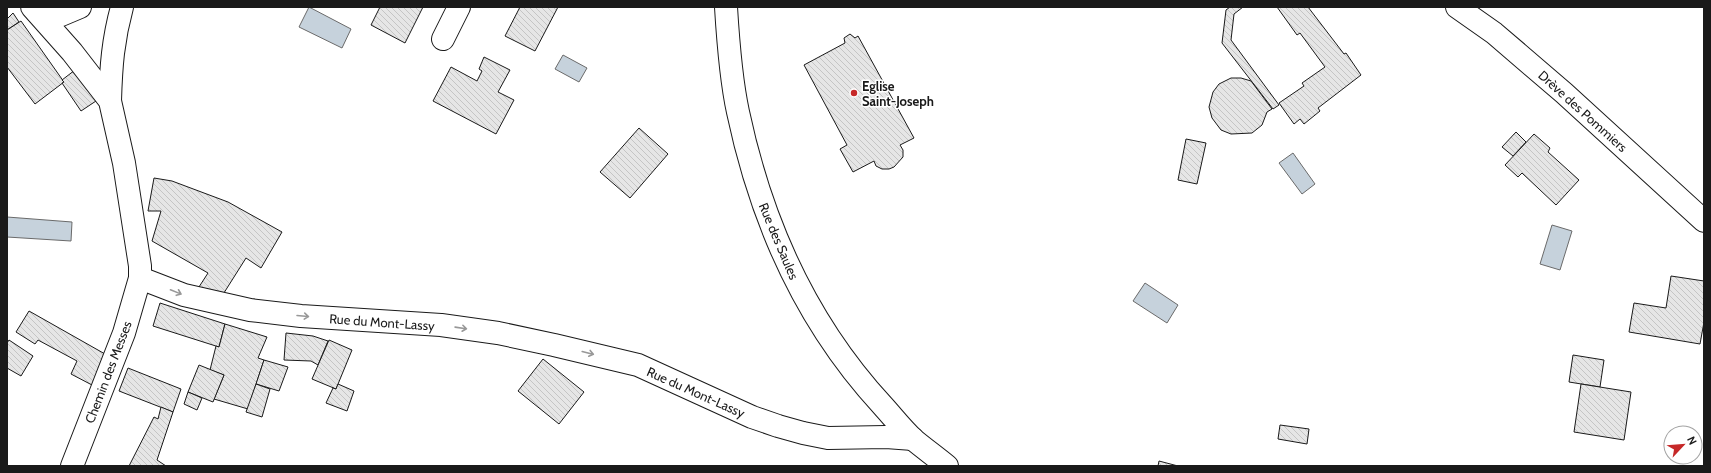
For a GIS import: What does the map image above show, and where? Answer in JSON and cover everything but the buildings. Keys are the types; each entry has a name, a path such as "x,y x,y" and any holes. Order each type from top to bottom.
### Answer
{"street":[{"path":"34,9 61,15 80,7"},
{"path":"122,7 112,54 110,101 124,163 136,234 140,278"},
{"path":"443,39 459,7"},
{"name":"Rue des Saules","path":"726,7 738,112 760,195 777,240 806,300 848,366 865,387 913,439 947,466"},
{"name":"Drève des Pommiers","path":"1457,7 1476,19 1506,43 1704,221"},
{"path":"34,9 72,52 110,101"},
{"name":"Rue du Mont-Lassy","path":"140,278 184,295 250,310 301,316 441,325 498,333 547,343 638,365 752,417 797,431 828,438 886,437 913,439"},
{"name":"Chemin des Messes","path":"72,466 124,333 140,278"}],"shaded area":[{"path":"309,7 351,29 342,48 299,27"},
{"path":"563,55 587,68 579,82 555,69"},
{"path":"1293,153 1315,184 1302,194 1279,163"},
{"path":"7,217 72,222 71,241 7,237"},
{"path":"1552,225 1572,231 1560,270 1540,264"},
{"path":"1145,283 1178,305 1167,323 1133,301"}],"place":[{"name":"Eglise Saint-Joseph","path":"854,93"}]}
